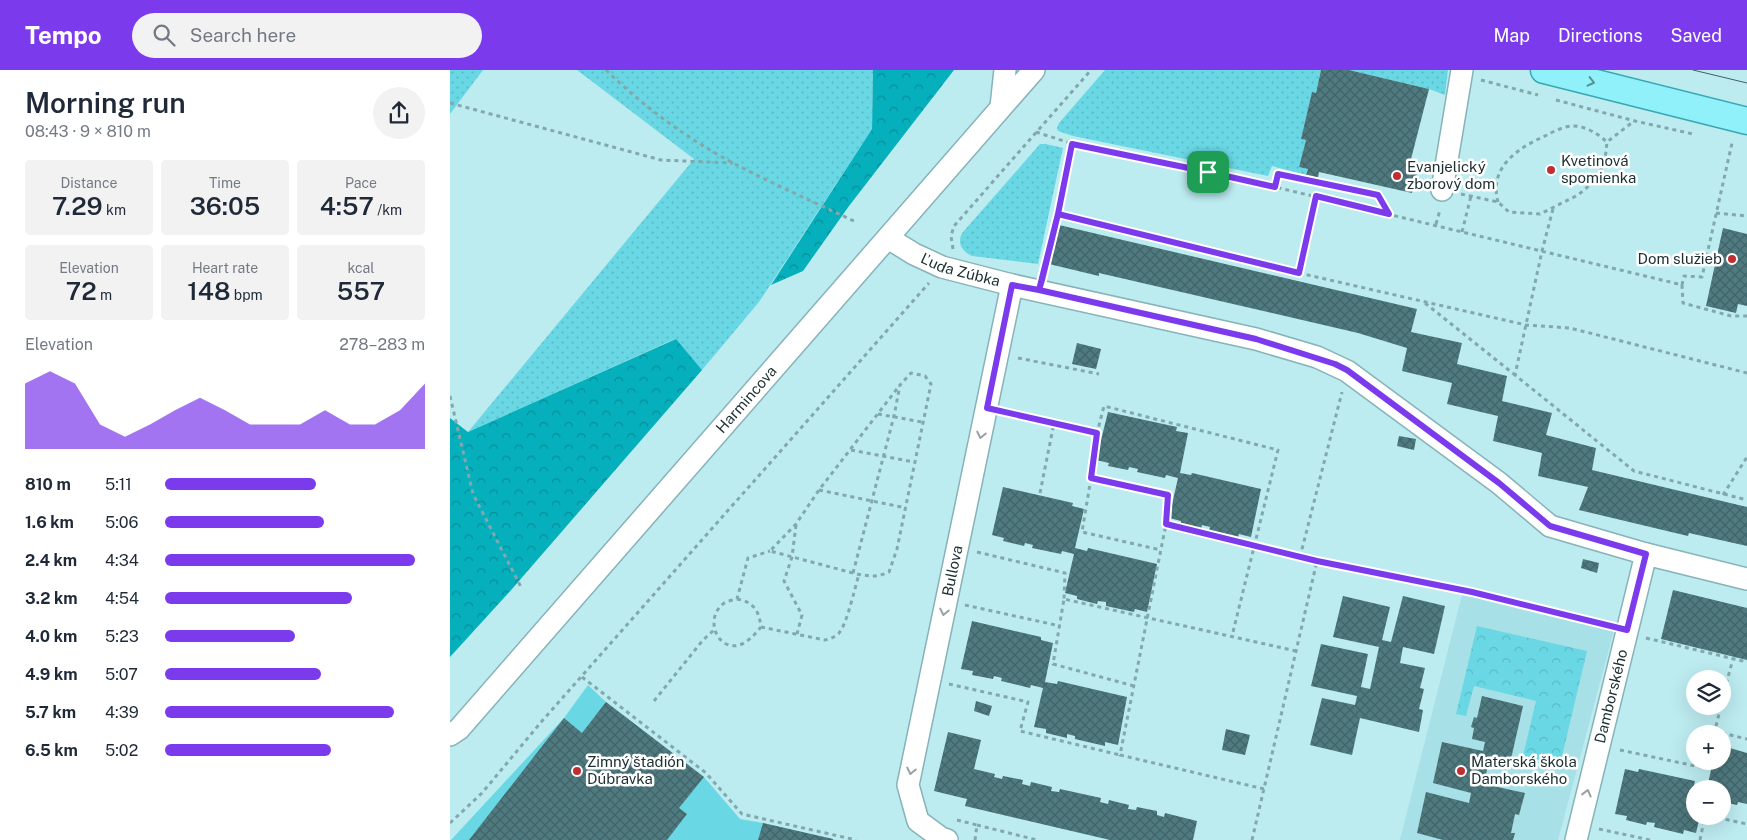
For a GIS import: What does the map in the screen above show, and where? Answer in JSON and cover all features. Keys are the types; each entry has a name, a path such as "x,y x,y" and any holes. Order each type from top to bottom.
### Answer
{"main road":[{"path":"1544,70 1746,120"}],"street":[{"path":"1001,107 1005,70"},
{"name":"Harmincova","path":"453,737 1034,70"},
{"path":"1442,190 1462,70"},
{"name":"Ľuda Zúbka","path":"888,238 914,254 942,267 1012,285 1256,339 1317,357 1347,370 1499,483 1550,526 1646,554 1747,579"},
{"name":"Bullova","path":"947,840 941,838 918,821 908,785 1012,285"},
{"name":"Damborského","path":"1576,840 1646,554"}],"path":[{"path":"606,70 624,88 676,128 734,164 856,222"},
{"path":"953,255 951,236 954,226 1091,70"},
{"path":"450,104 661,160 734,164"},
{"path":"1607,142 1595,132 1573,126 1528,143 1506,160 1497,178 1496,196 1498,202 1509,212 1540,214 1578,195 1597,179 1604,160 1607,142 1635,121"},
{"path":"1036,132 1072,144 1316,196 1682,286"},
{"path":"1732,143 1702,277 1684,276 1682,286 1683,302 1731,316 1747,316"},
{"path":"1039,290 1058,214 1072,144"},
{"path":"1275,187 1278,174 1311,179 1378,195 1389,214"},
{"path":"1299,273 1316,196"},
{"path":"1462,232 1471,196"},
{"path":"1515,375 1553,208"},
{"path":"1436,224 1439,212"},
{"path":"1716,213 1747,216"},
{"path":"1058,214 1299,273 1526,325 1570,328 1747,373"},
{"path":"450,823 482,793 542,721 929,283"},
{"path":"1423,301 1634,471 1747,500"},
{"path":"1014,357 1099,374"},
{"path":"1300,557 1347,370"},
{"path":"738,599 748,558 770,551 796,524 819,490 911,373 925,376 931,384 897,549 889,572 880,577 859,574 770,551"},
{"path":"853,572 894,416 900,385"},
{"path":"450,396 473,494 521,587"},
{"path":"1161,550 1082,532 1097,433 1104,406 1278,450 1232,636"},
{"path":"987,408 1097,433"},
{"path":"878,414 922,422"},
{"path":"1040,493 1054,423"},
{"path":"851,450 914,462"},
{"path":"1723,494 1747,457"},
{"path":"1091,478 1168,495 1166,524 1120,755"},
{"path":"819,490 906,508"},
{"path":"796,524 792,557 784,581 802,615 797,634"},
{"path":"1166,524 1317,561 1472,592 1627,630 1641,637 1747,662"},
{"path":"971,551 1064,572 1064,599 1053,664 1134,686"},
{"path":"1252,840 1317,561"},
{"path":"761,627 825,640 840,632 859,574"},
{"path":"738,599 747,600 754,607 761,627 743,644 732,646 721,641 714,630 714,617 723,604 738,599"},
{"path":"1064,599 1296,651"},
{"path":"959,604 1060,626"},
{"path":"654,701 703,640 714,630"},
{"path":"1729,670 1732,659"},
{"path":"582,677 706,773 742,814 856,840"},
{"path":"941,682 1028,702 1020,731 1264,789"},
{"path":"1731,736 1747,739"},
{"path":"1614,749 1686,764"},
{"path":"1731,821 1747,824"},
{"path":"977,825 1037,840"},
{"path":"1700,840 1703,825"},
{"path":"1596,828 1650,840"}],"shaded area":[{"path":"1462,595 1614,630 1558,840 1400,840"}],"green space":[{"path":"450,70 483,70 450,114"},
{"path":"577,70 873,70 872,129 759,302 702,370 675,339 468,432 694,159"},
{"path":"873,70 954,70 849,206 803,271 771,285 872,129"},
{"path":"1105,70 1321,70 1316,93 1312,93 1301,139 1306,140 1299,167 1308,169 1306,175 1272,166 1268,176 1073,136 1058,131 1059,123"},
{"path":"1349,70 1448,70 1445,95 1429,89"},
{"path":"1040,144 1063,148 1038,264 968,254 960,243 963,232"},
{"path":"676,339 702,370 512,589 450,657 450,418 468,432"},
{"path":"1477,626 1587,651 1559,769 1522,760 1536,701 1474,686 1466,716 1456,714"},
{"path":"588,685 606,702 704,777 740,819 836,840 451,840 564,718"}],"building":[{"path":"1321,70 1349,70 1429,89 1410,163 1419,165 1412,193 1319,172 1318,178 1306,175 1308,169 1299,167 1306,140 1301,139 1312,92 1316,93"},
{"path":"1059,225 1417,309 1411,332 1462,343 1457,364 1507,376 1502,401 1552,413 1546,435 1596,448 1592,470 1747,507 1747,546 1689,533 1688,536 1579,510 1588,487 1538,476 1542,453 1493,441 1498,416 1447,404 1452,383 1402,371 1407,348 1358,333 1099,273 1099,276 1049,264"},
{"name":"Dom služieb","path":"1723,228 1747,234 1747,306 1738,304 1736,313 1706,306"},
{"path":"1077,343 1101,349 1096,369 1072,364"},
{"path":"1108,412 1177,427 1176,431 1188,433 1180,473 1191,475 1192,473 1261,489 1251,537 1239,534 1238,538 1209,531 1210,527 1202,525 1201,529 1181,524 1181,521 1169,518 1178,478 1166,475 1165,478 1137,472 1138,469 1129,467 1128,470 1108,466 1109,463 1096,460"},
{"path":"1399,436 1416,439 1414,450 1397,446"},
{"path":"1003,487 1073,503 1072,506 1084,509 1075,548 1087,551 1088,548 1157,564 1147,612 1135,609 1134,612 1106,606 1106,602 1098,601 1097,604 1077,599 1077,596 1065,593 1074,554 1062,551 1061,554 1032,548 1033,545 1025,543 1024,546 1003,541 1004,538 992,535"},
{"path":"1583,559 1599,563 1597,573 1581,568"},
{"path":"1673,590 1747,608 1747,660 1661,639"},
{"path":"1343,596 1390,607 1382,640 1391,642 1403,596 1445,606 1434,654 1403,647 1400,663 1425,668 1420,688 1424,689 1419,709 1423,710 1419,732 1360,718 1352,755 1310,745 1322,698 1355,705 1357,696 1311,686 1321,644 1368,654 1361,687 1370,689 1379,647 1333,637"},
{"path":"972,621 1041,637 1041,640 1053,643 1045,682 1057,684 1058,681 1127,697 1118,745 1105,742 1105,746 1075,739 1075,736 1067,734 1067,738 1046,733 1046,729 1034,727 1043,688 1031,685 1030,688 1001,681 1002,678 994,676 993,679 972,675 973,671 961,669"},
{"name":"Materská škola Damborského","path":"1482,696 1523,706 1511,759 1490,756 1484,784 1525,793 1519,815 1515,814 1511,833 1515,833 1513,840 1443,840 1417,833 1426,792 1469,803 1471,793 1433,783 1442,742 1483,751 1485,742 1472,739 1474,728 1471,727 1474,717 1477,718"},
{"path":"976,701 992,706 989,716 974,711"},
{"name":"Zimný štadión Dúbravka","path":"606,702 704,777 679,808 687,814 667,840 469,840 564,718 582,733"},
{"path":"1226,729 1250,735 1245,755 1222,750"},
{"path":"948,732 981,740 974,769 995,774 994,777 1002,779 1003,776 1023,780 1022,784 1030,786 1031,782 1052,787 1051,791 1059,792 1060,789 1101,798 1100,802 1108,804 1109,800 1129,805 1128,809 1136,810 1137,807 1157,811 1157,815 1164,817 1165,813 1197,821 1193,840 1110,840 965,806 967,799 934,791"},
{"path":"1731,748 1747,753 1747,804 1738,802 1737,805 1731,804 1731,780 1709,780 1711,770 1731,770"},
{"path":"1625,769 1638,772 1639,769 1690,780 1686,780 1686,825 1698,825 1696,833 1684,830 1683,834 1654,827 1655,823 1647,822 1646,825 1626,820 1627,816 1615,814"},
{"path":"763,823 833,839 833,840 758,840"}],"tram line":[{"path":"1693,70 1747,83"}],"place":[{"name":"Kvetinová spomienka","path":"1551,170"},
{"name":"Evanjelický zborový dom","path":"1397,176"},
{"name":"Dom služieb","path":"1732,259"},
{"name":"Zimný štadión Dúbravka","path":"577,771"},
{"name":"Materská škola Damborského","path":"1461,771"}],"route":[{"path":"1208,172 1072,144 1058,214 1039,290 1012,285 987,408 1097,433 1091,478 1168,495 1166,524 1317,561 1472,592 1627,630 1646,554 1550,526 1499,483 1347,370 1317,357 1256,339 1039,290 1042,280 1058,214 1299,273 1316,196 1389,214 1378,195 1278,174 1275,187 1208,172"}]}
